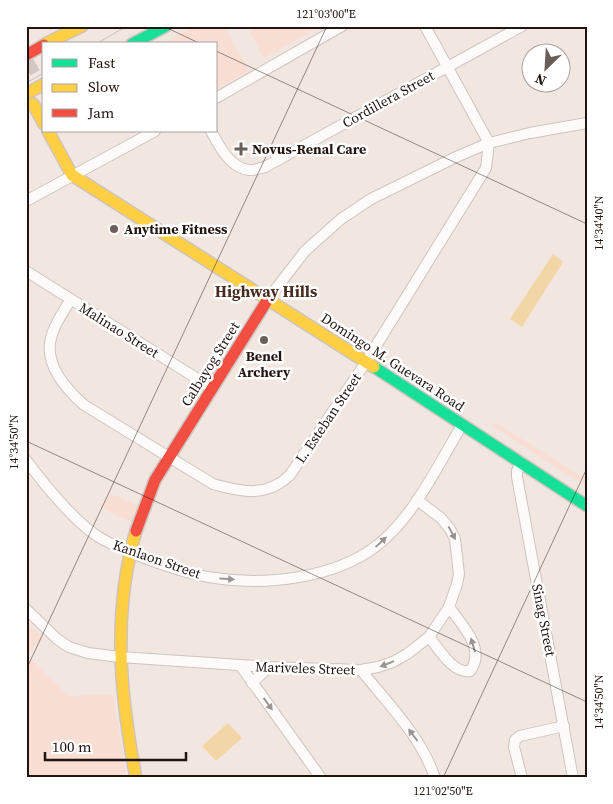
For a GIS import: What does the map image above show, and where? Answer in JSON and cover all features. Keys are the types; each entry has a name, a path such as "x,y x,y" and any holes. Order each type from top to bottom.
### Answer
{"main road":[{"path":"48,42 82,26"},
{"path":"68,42 88,26"},
{"path":"136,42 166,26"},
{"path":"35,58 42,47"},
{"path":"28,102 42,86"},
{"path":"28,102 42,98"},
{"path":"28,102 42,121"},
{"name":"Domingo M. Guevara Road","path":"49,132 72,175 268,299 587,506"},
{"name":"Calbayog Street","path":"136,778 127,731 120,657 124,592 130,552 155,480 268,299"}],"street":[{"path":"218,97 342,26"},
{"path":"425,26 489,143"},
{"name":"Cordillera Street","path":"212,132 220,147 235,165 249,170 265,167 522,26"},
{"name":"Calbayog Street","path":"268,299 305,251 341,219 371,199 489,143 530,132 587,123"},
{"path":"26,201 153,132"},
{"name":"L. Esteban Street","path":"71,299 52,336 49,348 58,374 72,394 84,405 213,484 251,491 264,490 280,485 290,475 366,362 481,178 486,168 489,143"},
{"name":"Malinao Street","path":"26,272 212,388"},
{"name":"Kanlaon Street","path":"26,460 82,524 100,538 130,552 216,579 262,581 289,579 328,570 362,556 382,542 417,500 462,425"},
{"name":"Sinag Street","path":"521,462 517,477 573,778"},
{"name":"Mariveles Street","path":"26,608 57,639 69,647 88,653 120,657 269,667 361,670 378,668 394,662 429,638 449,607 459,574 455,539 450,529 441,518 417,500"},
{"path":"429,638 457,669 464,672 470,671 474,667 476,657 470,635 449,607"},
{"path":"240,665 321,778"},
{"path":"252,683 269,667"},
{"path":"361,670 416,738 429,761 435,778"},
{"path":"522,778 514,747 515,740 520,736 564,726"}],"shaded area":[{"path":"194,26 224,26 249,71 218,88 218,42 167,41"},
{"path":"247,26 321,26 264,58"},
{"path":"553,254 563,262 522,327 510,319"},
{"path":"495,422 587,480 587,487 492,426"},
{"path":"111,494 139,506 131,522 100,507"},
{"path":"26,622 43,638 26,655"},
{"path":"26,655 68,696 113,694 127,778 26,778"},
{"path":"228,723 242,738 216,761 202,746"}],"tunnel":[{"path":"26,67 35,62"}],"tram line":[{"path":"99,42 127,26"},
{"path":"26,83 42,74"}],"traffic: fast":[{"path":"136,42 166,26"},
{"path":"374,367 587,506"}],"traffic: slow":[{"path":"49,42 82,26"},
{"path":"26,94 42,85"},
{"path":"33,104 42,120"},
{"path":"49,132 72,175 374,367"},
{"path":"136,531 128,562 124,593 121,623 121,654 126,716 136,778"}],"traffic: jam":[{"path":"26,55 42,46"},
{"path":"136,531 155,480 268,299"}],"place":[{"name":"Novus-Renal Care","path":"241,149"},
{"name":"Anytime Fitness","path":"114,229"},
{"name":"Benel Archery","path":"264,340"}],"district":[{"name":"Highway Hills","path":"266,291"}]}
